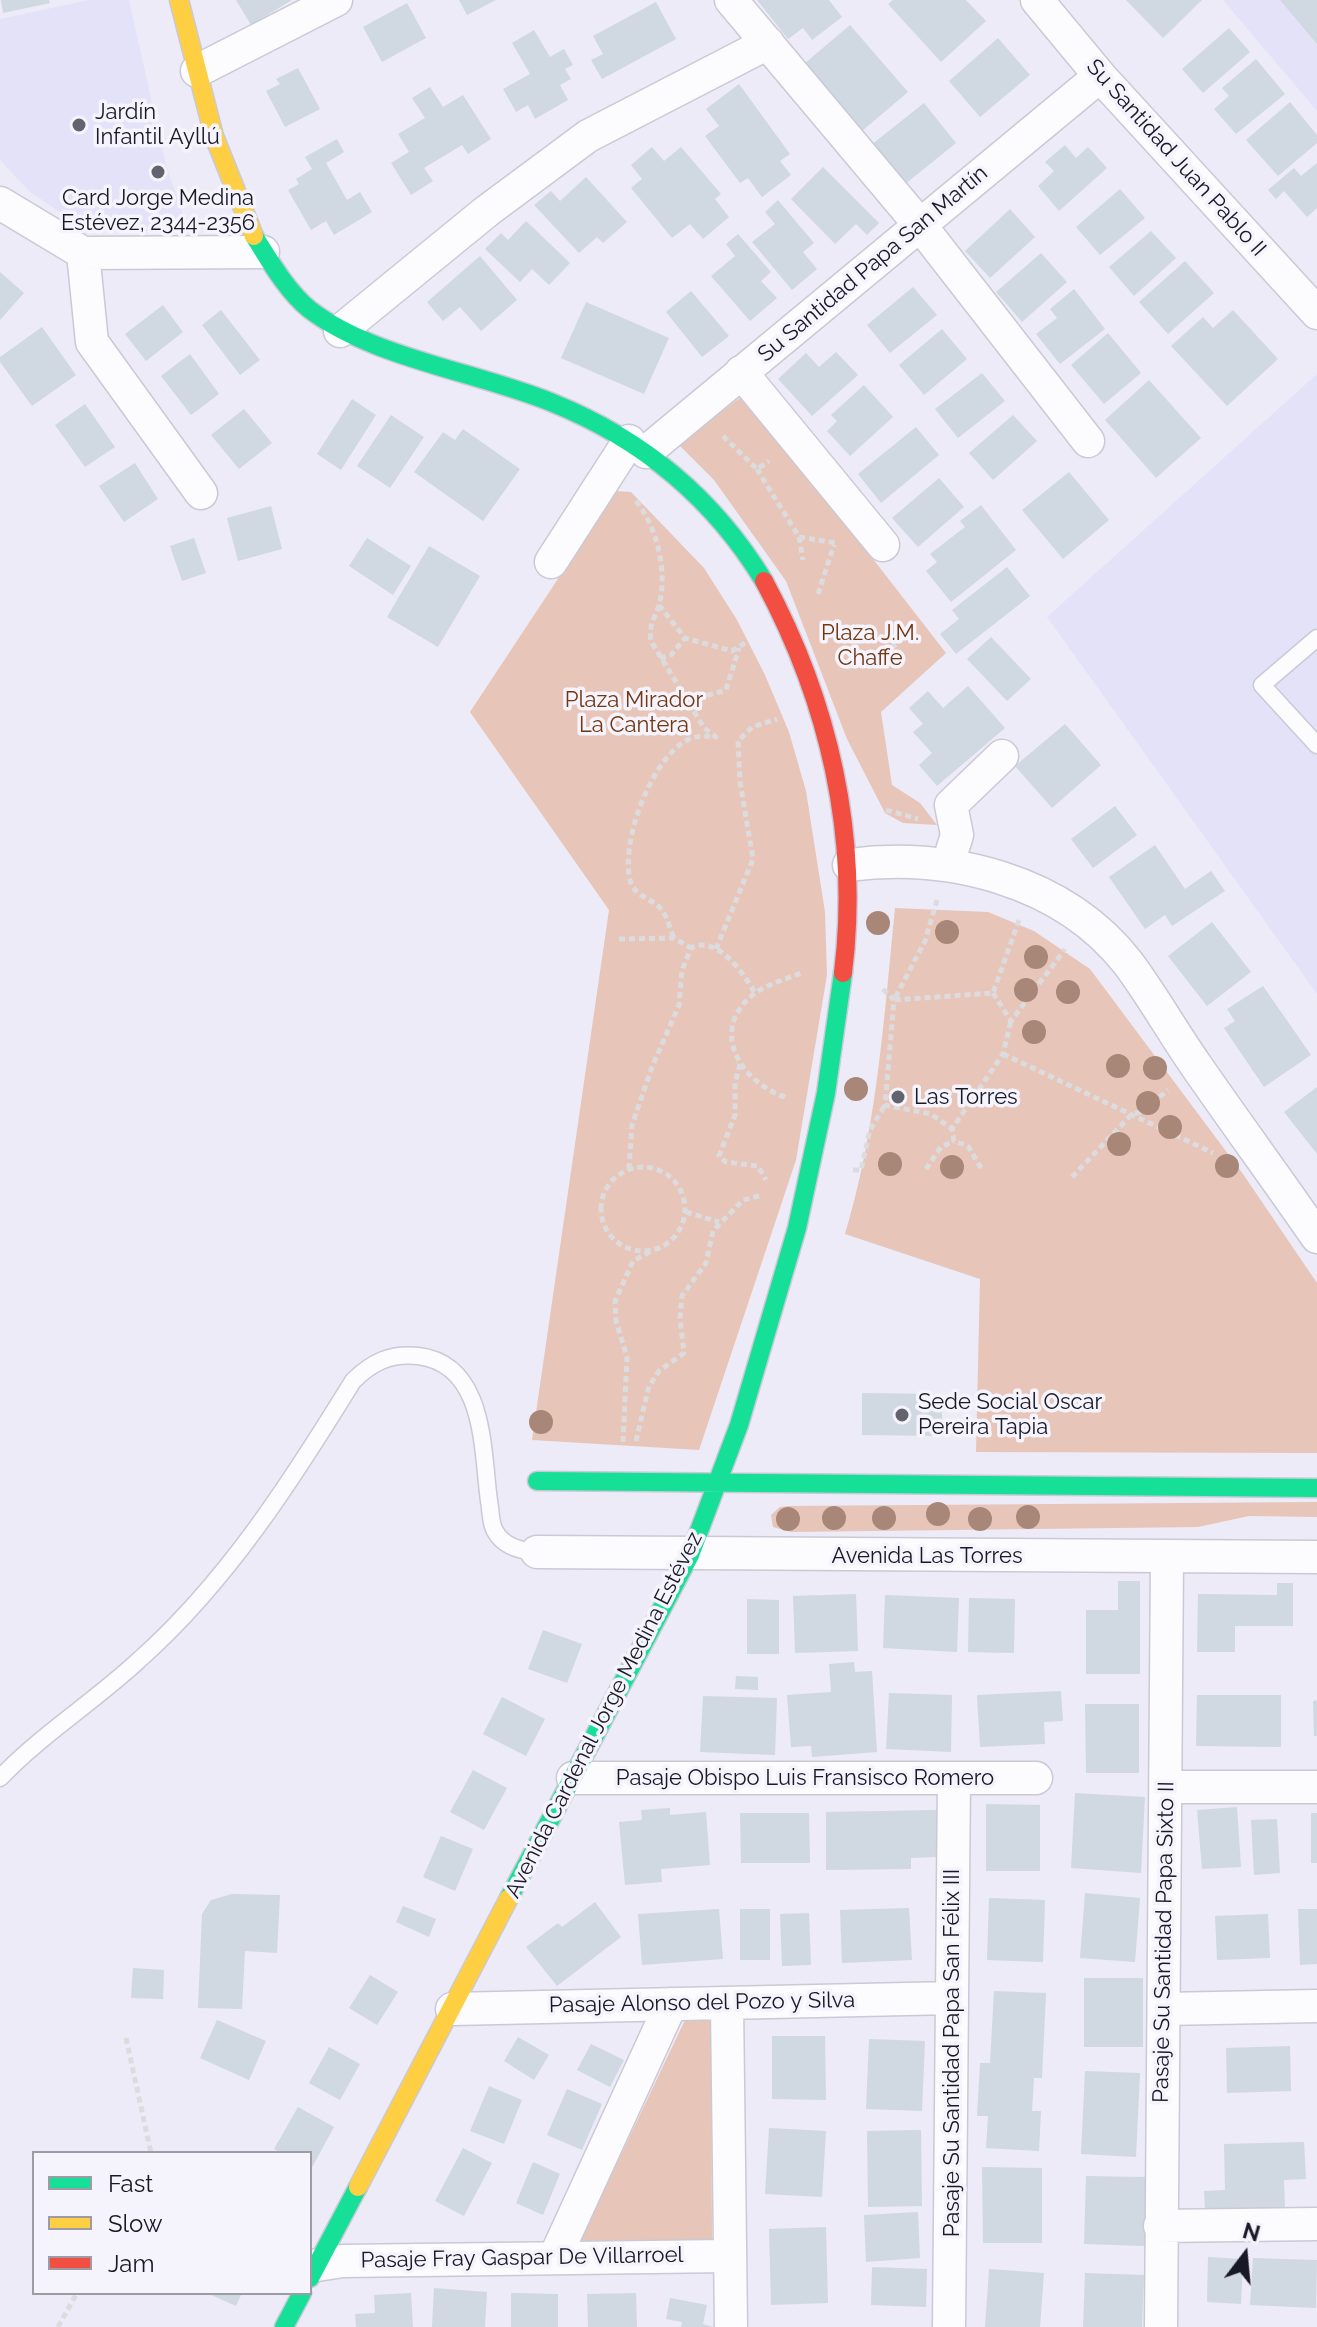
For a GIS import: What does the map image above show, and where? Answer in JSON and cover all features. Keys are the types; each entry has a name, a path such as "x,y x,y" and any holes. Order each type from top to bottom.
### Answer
{"street":[{"name":"Avenida Cardenal Jorge Medina Estévez","path":"179,0 208,121 229,181 263,252 297,296 340,331 559,403 637,446 732,537 765,583 816,706 839,797 849,865 844,948 823,1110 781,1299 719,1482 690,1555 312,2275"},
{"path":"197,71 336,0"},
{"path":"731,0 920,225 1088,441"},
{"name":"Su Santidad Juan Pablo II","path":"1037,0 1100,76 1317,313"},
{"path":"340,331 487,211 588,136 768,43"},
{"name":"Su Santidad Papa San Martín","path":"551,562 610,469 637,446 697,410 1100,76"},
{"path":"0,203 83,253 263,252"},
{"path":"83,253 92,342 201,493"},
{"path":"741,372 873,533"},
{"path":"948,864 957,835 951,805 1002,756"},
{"path":"849,865 881,861 948,864 1031,889 1085,923 1127,962 1317,1237"},
{"path":"537,1481 1317,1488"},
{"name":"Avenida Las Torres","path":"537,1552 1317,1557"},
{"name":"Pasaje Su Santidad Papa Sixto II","path":"1161,2327 1167,1558"},
{"name":"Pasaje Obispo Luis Fransisco Romero","path":"573,1778 1036,1778"},
{"name":"Pasaje Su Santidad Papa San Félix III","path":"949,2327 954,1778"},
{"path":"1166,1787 1317,1787"},
{"name":"Pasaje Alonso del Pozo y Silva","path":"452,2009 952,1998"},
{"path":"727,2003 731,2327"},
{"path":"555,2257 671,2004"},
{"path":"1164,2009 1317,2006"},
{"path":"1160,2226 1317,2224"},
{"name":"Pasaje Fray Gaspar De Villarroel","path":"312,2278 343,2261 728,2256"},
{"name":"Avenida Cardenal Jorge Medina Estévez","path":"284,2327 301,2295"}],"lane":[{"path":"1317,638 1262,685 1317,745"},
{"path":"0,1778 141,1659 181,1618 256,1529 353,1381 367,1367 385,1358 405,1354 425,1357 443,1363 458,1375 477,1408 493,1529 511,1546 537,1552"}],"path":[{"path":"697,410 757,469 799,537 804,571"},
{"path":"757,469 799,442"},
{"path":"610,469 644,511 652,528 661,578 659,604 649,630 660,658 704,728 716,737 696,736 680,744 665,760 630,834 630,879 643,899 660,909 674,938"},
{"path":"799,537 834,545 873,533"},
{"path":"810,585 817,599 834,545"},
{"path":"659,604 685,638 732,651 782,618"},
{"path":"844,657 849,667 888,651 907,635"},
{"path":"660,658 671,655 685,638"},
{"path":"688,701 726,690 740,647"},
{"path":"716,949 753,859 740,782 738,741 752,727 816,706"},
{"path":"948,864 925,941 894,1000 885,1105 931,1114 952,1129"},
{"path":"993,993 1031,889"},
{"path":"954,1141 952,1129 1003,1054 1011,1021 1085,923"},
{"path":"619,939 674,938 691,948"},
{"path":"629,1169 632,1125 652,1067 679,1005 682,970 691,948 701,944 716,949 755,993"},
{"path":"823,1110 776,1094 756,1081 732,1051 732,1035 743,1006 755,993 820,965 844,948"},
{"path":"894,1000 993,993"},
{"path":"993,993 1011,1021"},
{"path":"1003,1054 1225,1159"},
{"path":"629,1482 643,1401 654,1377 684,1353 680,1318 682,1296 706,1263 713,1231 719,1222 748,1197 765,1195 768,1184 758,1166 726,1162 719,1156 733,1126 735,1083 740,1064"},
{"path":"1072,1177 1131,1115 1143,1111 1196,1066"},
{"path":"926,1169 941,1147 954,1141 968,1146 981,1168"},
{"path":"629,1482 621,1428 627,1357 616,1321 615,1301 633,1261 653,1250 676,1237 686,1212 679,1186 670,1176 646,1166 629,1169 610,1182 603,1193 602,1219 616,1241 640,1251 653,1250"},
{"path":"686,1212 719,1222"},
{"path":"126,2038 151,2151"},
{"path":"58,2327 76,2295"}],"shaded area":[{"name":"Jardín Infantil Ayllú","path":"89,0 129,0 166,165 189,233 83,228 29,191 0,160 0,19"},
{"path":"1223,0 1317,0 1317,111"},
{"path":"1317,374 1317,994 1047,617"}],"green space":[{"name":"Plaza J.M. Chaffe","path":"745,394 946,653 881,712 892,785 920,803 937,825 903,823 885,813 847,739 786,581 714,480 678,444"},
{"name":"Plaza Mirador La Cantera","path":"616,491 631,492 704,568 737,620 765,675 789,732 806,791 825,912 827,975 796,1160 699,1450 532,1440 609,910 470,712"},
{"path":"895,908 988,912 1034,931 1090,969 1243,1174 1317,1283 1317,1453 976,1452 980,1279 845,1234 872,1113"},
{"path":"1317,1502 1317,1517 1249,1516 1198,1527 791,1532 773,1527 771,1515 780,1507 789,1506"},
{"path":"711,2018 712,2241 579,2243 685,2020"}],"building":[{"path":"1,0 49,0 50,3 3,13"},
{"path":"236,0 292,0 251,25"},
{"path":"459,0 496,0 467,15"},
{"path":"757,0 829,0 842,17 812,40 803,28 788,39"},
{"path":"893,0 966,0 986,21 941,62 888,4"},
{"path":"1126,0 1202,0 1163,38"},
{"path":"1280,0 1317,0 1317,44"},
{"path":"656,2 676,39 602,79 591,60 603,54 593,36"},
{"path":"407,3 426,38 382,62 363,27"},
{"path":"850,25 908,92 862,131 804,64"},
{"path":"1229,28 1250,52 1203,93 1182,69"},
{"path":"534,30 550,57 564,49 573,65 565,69 571,79 560,85 568,100 535,119 528,105 516,112 503,89 530,74 512,43"},
{"path":"998,38 1030,75 980,117 949,81"},
{"path":"1256,59 1285,94 1236,134 1214,109 1229,96 1222,88"},
{"path":"298,68 320,109 285,127 266,91 280,84 276,79"},
{"path":"739,84 790,154 780,161 791,175 762,197 748,178 740,183 705,136 719,126 706,109"},
{"path":"430,87 443,107 463,95 491,139 468,154 462,145 424,168 433,181 411,195 391,163 409,152 398,134 425,118 412,98"},
{"path":"1290,102 1317,135 1317,143 1278,176 1246,140"},
{"path":"924,103 956,143 904,185 871,145"},
{"path":"337,139 344,152 326,163 347,200 360,192 372,212 334,235 326,221 311,230 288,190 299,184 296,179 312,169 305,157"},
{"path":"1065,145 1076,158 1088,147 1107,168 1059,211 1038,186 1054,171 1045,162"},
{"path":"652,147 664,161 681,147 721,194 715,199 729,217 703,239 690,224 672,238 631,188 642,179 631,165"},
{"path":"1317,163 1317,208 1307,217 1284,191 1276,199 1268,190 1294,168 1301,176"},
{"path":"823,167 879,223 867,235 856,224 835,244 791,199"},
{"path":"586,177 627,222 603,243 597,237 579,253 534,205 551,191 560,201"},
{"path":"1120,189 1145,218 1100,255 1076,227"},
{"path":"778,200 814,243 803,252 817,269 792,290 752,242 775,224 765,212"},
{"path":"1010,209 1035,237 990,278 965,251"},
{"path":"526,221 570,263 549,285 532,269 520,282 485,249 501,233 508,240"},
{"path":"1151,231 1176,258 1134,296 1109,267"},
{"path":"738,234 771,272 761,281 777,298 750,321 711,276 735,256 726,244"},
{"path":"1041,253 1067,282 1022,322 996,292"},
{"path":"480,256 517,300 481,331 460,307 443,321 427,302"},
{"path":"1185,261 1214,293 1168,334 1139,302"},
{"path":"0,272 24,293 0,320"},
{"path":"913,287 937,315 890,353 867,325"},
{"path":"1074,289 1105,329 1060,364 1036,334 1057,318 1050,309"},
{"path":"691,291 729,336 702,357 666,312"},
{"path":"586,302 669,338 644,394 561,358"},
{"path":"163,305 183,332 146,361 125,334"},
{"path":"221,310 260,360 240,375 202,325"},
{"path":"1233,310 1278,359 1227,406 1171,346 1203,317 1213,328"},
{"path":"42,327 76,375 32,406 0,362 0,357"},
{"path":"942,329 967,359 924,395 899,365"},
{"path":"1108,333 1141,373 1104,404 1071,365"},
{"path":"836,352 858,375 812,416 778,379 806,353 819,367"},
{"path":"190,354 219,394 191,415 161,376"},
{"path":"982,373 1005,401 958,438 935,409"},
{"path":"1149,380 1201,438 1156,478 1105,420"},
{"path":"864,385 893,417 850,456 827,431 837,421 831,415"},
{"path":"352,399 376,415 341,470 317,454"},
{"path":"85,404 115,447 85,467 55,425"},
{"path":"244,409 272,443 239,469 211,435"},
{"path":"391,415 424,437 390,488 357,466"},
{"path":"1013,415 1037,441 993,480 969,453"},
{"path":"916,427 939,455 881,503 858,474"},
{"path":"463,429 520,469 483,521 414,472 443,432 455,440"},
{"path":"135,463 158,499 124,522 99,486"},
{"path":"1069,472 1109,520 1063,559 1022,510"},
{"path":"939,478 964,507 918,547 892,518"},
{"path":"981,505 1016,550 951,602 926,571 937,562 930,554 965,527 960,521"},
{"path":"271,506 282,549 238,561 227,518"},
{"path":"194,538 206,573 182,581 170,546"},
{"path":"367,538 411,566 393,595 349,566"},
{"path":"429,546 480,576 438,647 387,617"},
{"path":"1007,567 1030,596 956,654 940,634 959,619 952,610"},
{"path":"991,637 1031,679 1007,701 967,659"},
{"path":"968,686 1005,728 937,786 919,765 932,753 913,732 923,724 909,708 928,691 943,708"},
{"path":"1065,724 1101,765 1052,808 1015,766"},
{"path":"1115,806 1137,835 1093,868 1071,839"},
{"path":"1155,845 1185,889 1211,871 1225,891 1172,926 1165,915 1145,929 1109,877"},
{"path":"1212,922 1251,972 1207,1006 1168,956"},
{"path":"1263,986 1311,1055 1264,1087 1224,1028 1235,1021 1227,1009"},
{"path":"1317,1087 1317,1154 1284,1112"},
{"name":"Sede Social Oscar Pereira Tapia","path":"862,1393 942,1394 942,1436 862,1435"},
{"path":"1118,1581 1140,1581 1140,1674 1086,1674 1086,1610 1118,1610"},
{"path":"1277,1583 1293,1583 1293,1626 1235,1626 1235,1652 1197,1652 1198,1594 1277,1595"},
{"path":"856,1594 858,1651 795,1653 793,1596"},
{"path":"885,1595 959,1598 957,1652 883,1648"},
{"path":"969,1598 1015,1599 1014,1653 968,1652"},
{"path":"747,1599 779,1600 779,1654 747,1654"},
{"path":"543,1630 582,1644 567,1683 528,1669"},
{"path":"854,1662 855,1672 872,1671 877,1752 812,1757 811,1746 791,1747 787,1695 831,1692 829,1664"},
{"path":"736,1676 758,1677 758,1690 735,1689"},
{"path":"1061,1691 1063,1721 1044,1722 1045,1744 980,1747 977,1695"},
{"path":"889,1693 952,1695 951,1752 886,1749"},
{"path":"1197,1695 1281,1695 1281,1747 1196,1746"},
{"path":"703,1696 777,1698 775,1755 700,1752"},
{"path":"502,1697 545,1719 526,1756 483,1734"},
{"path":"1317,1700 1317,1736 1314,1736 1313,1701"},
{"path":"1085,1704 1139,1704 1139,1773 1086,1773"},
{"path":"473,1770 507,1788 484,1830 450,1812"},
{"path":"1075,1793 1145,1797 1141,1873 1071,1868"},
{"path":"986,1804 1040,1805 1040,1871 986,1871"},
{"path":"1237,1807 1241,1867 1202,1869 1197,1810"},
{"path":"670,1808 670,1815 706,1812 710,1865 661,1869 662,1882 625,1885 619,1822 642,1820 641,1810"},
{"path":"937,1810 938,1857 911,1858 911,1869 826,1870 826,1812"},
{"path":"740,1813 809,1813 810,1863 741,1863"},
{"path":"1311,1813 1317,1813 1317,1863 1311,1863"},
{"path":"1277,1819 1280,1873 1254,1875 1251,1820"},
{"path":"441,1836 473,1849 455,1891 423,1877"},
{"path":"1085,1893 1140,1898 1135,1962 1080,1958"},
{"path":"232,1894 280,1895 277,1953 245,1951 242,2009 198,2008 202,1914 211,1900"},
{"path":"989,1898 1045,1900 1043,1962 987,1960"},
{"path":"595,1902 621,1937 557,1986 526,1947 558,1923 562,1927"},
{"path":"403,1906 436,1919 429,1937 396,1922"},
{"path":"909,1908 912,1960 842,1963 840,1910"},
{"path":"719,1909 723,1959 642,1965 638,1914"},
{"path":"740,1909 770,1909 770,1960 740,1960"},
{"path":"1298,1909 1317,1909 1317,1964 1300,1965"},
{"path":"809,1913 811,1965 782,1966 780,1914"},
{"path":"1268,1914 1270,1958 1217,1960 1215,1916"},
{"path":"133,1968 164,1970 163,1999 131,1998"},
{"path":"370,1975 398,1992 377,2025 349,2008"},
{"path":"1084,1978 1143,1978 1143,2047 1084,2047"},
{"path":"994,1991 1046,1993 1042,2078 1034,2078 1032,2111 1041,2111 1039,2151 986,2148 988,2116 977,2116 980,2063 990,2063"},
{"path":"217,2020 266,2041 249,2080 200,2058"},
{"path":"772,2036 825,2036 826,2100 772,2099"},
{"path":"518,2037 549,2055 534,2080 504,2061"},
{"path":"869,2039 925,2041 922,2111 866,2109"},
{"path":"591,2044 624,2060 610,2087 577,2070"},
{"path":"1290,2046 1291,2091 1227,2093 1226,2048"},
{"path":"329,2047 360,2064 340,2100 309,2083"},
{"path":"1085,2071 1140,2073 1136,2157 1081,2154"},
{"path":"489,2086 522,2100 504,2144 470,2131"},
{"path":"567,2089 602,2104 582,2150 547,2135"},
{"path":"298,2107 334,2127 312,2167 312,2151 274,2149"},
{"path":"769,2128 826,2131 822,2197 765,2194"},
{"path":"921,2130 922,2206 868,2207 867,2131"},
{"path":"1304,2142 1306,2179 1284,2180 1285,2207 1205,2210 1204,2191 1225,2190 1224,2144"},
{"path":"463,2148 492,2163 464,2216 435,2201"},
{"path":"533,2162 560,2174 543,2215 516,2203"},
{"path":"982,2167 1042,2168 1042,2243 983,2243"},
{"path":"1086,2176 1146,2177 1145,2246 1084,2244"},
{"path":"918,2212 920,2258 866,2262 864,2215"},
{"path":"826,2227 828,2303 771,2305 769,2229"},
{"path":"1208,2257 1243,2259 1241,2304 1207,2302"},
{"path":"1253,2258 1317,2260 1316,2308 1250,2305"},
{"path":"872,2267 927,2269 926,2307 871,2305"},
{"path":"989,2269 1044,2273 1040,2327 985,2327"},
{"path":"1085,2273 1144,2275 1142,2327 1083,2327"},
{"path":"434,2288 487,2292 485,2327 432,2327"},
{"path":"411,2293 413,2327 356,2327 355,2314 375,2313 374,2295"},
{"path":"511,2293 558,2294 558,2327 511,2327"},
{"path":"636,2293 637,2327 588,2327 587,2294"},
{"path":"211,2295 241,2295 236,2306"},
{"path":"670,2298 707,2305 703,2324 713,2327 681,2327 682,2322 666,2319"}],"traffic: fast":[{"path":"254,236 293,293 309,309 334,326 394,352 553,403 616,434 646,454 699,498 744,551 764,581"},
{"path":"509,1898 690,1555 739,1425 797,1228 826,1093 843,973"},
{"path":"537,1481 1317,1488"},
{"path":"312,2274 358,2187"},
{"path":"284,2327 301,2295"}],"traffic: slow":[{"path":"179,0 214,136 254,236"},
{"path":"358,2187 509,1898"}],"traffic: jam":[{"path":"764,581 806,674 834,771 843,821 847,871 843,973"}],"place":[{"name":"Jardín Infantil Ayllú","path":"79,125"},
{"name":"Card Jorge Medina Estévez, 2344-2356","path":"158,172"},
{"name":"Las Torres","path":"898,1097"},
{"name":"Sede Social Oscar Pereira Tapia","path":"902,1415"}]}
